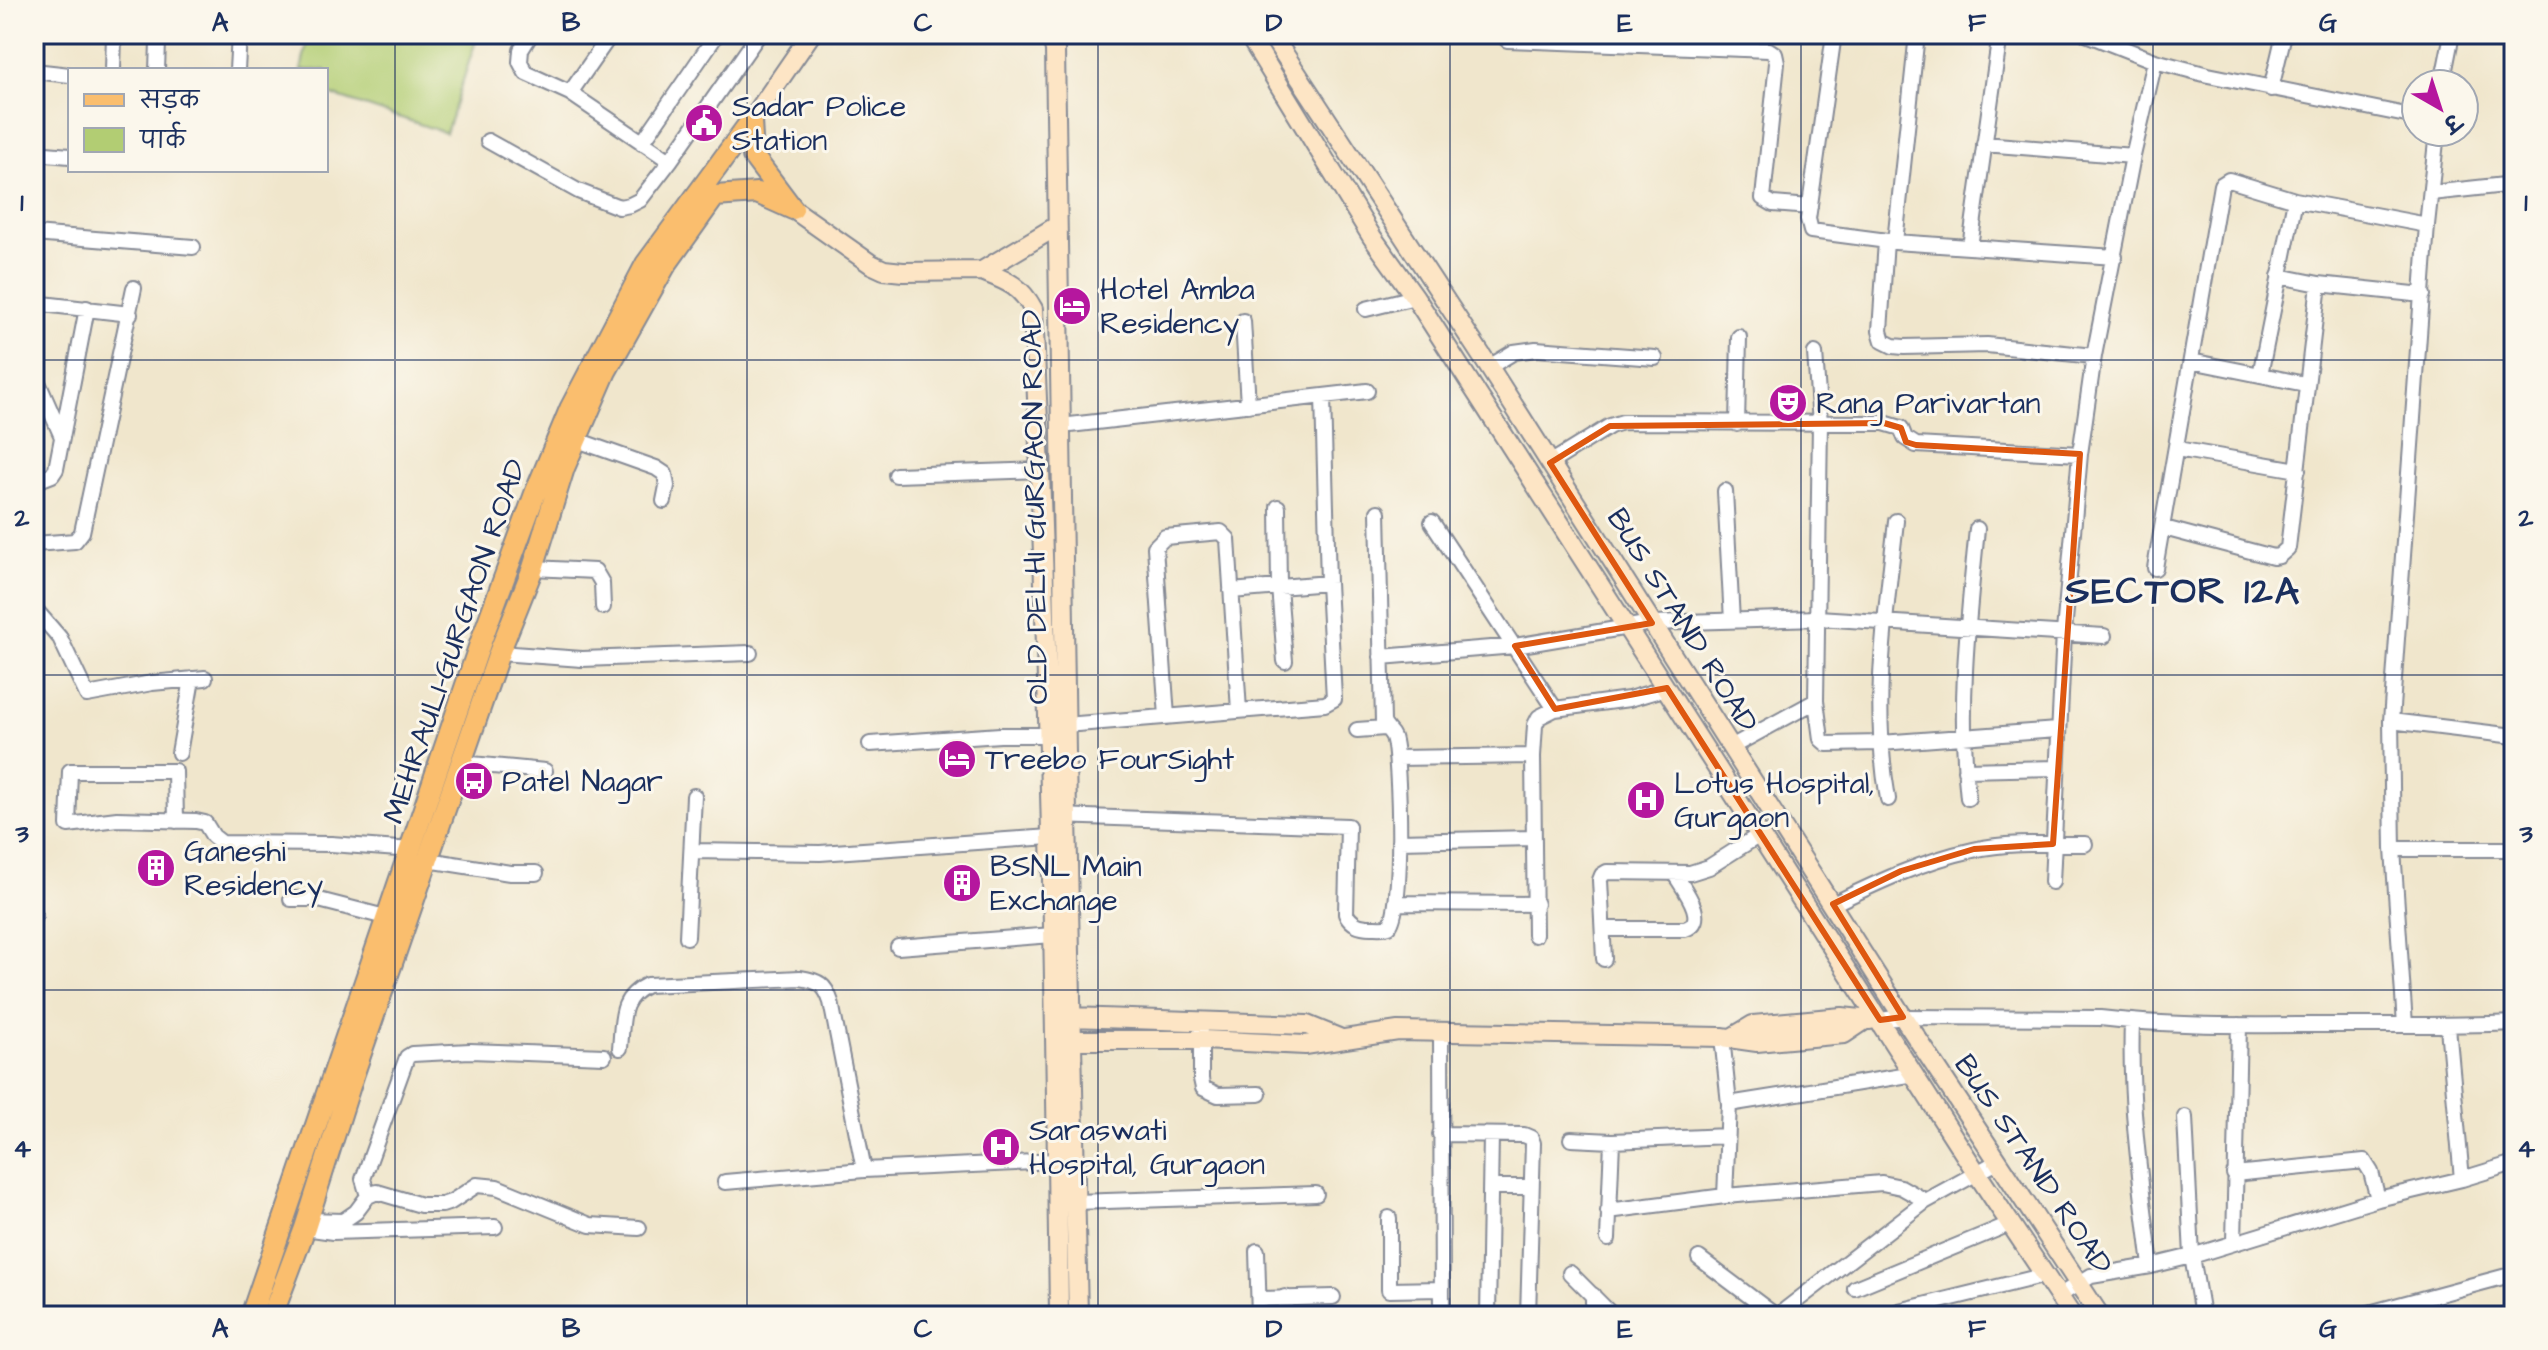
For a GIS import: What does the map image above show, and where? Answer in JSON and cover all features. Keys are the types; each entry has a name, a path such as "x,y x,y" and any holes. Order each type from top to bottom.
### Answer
{"main road":[{"path":"751,121 753,156 793,209"},
{"name":"MEHRAULI-GURGAON ROAD","path":"251,1316 299,1229 354,1073 443,788 495,602 570,409 646,264 751,121"},
{"name":"MEHRAULI-GURGAON ROAD","path":"443,788 461,763 499,653 533,568 564,468 606,371 657,279 715,196 757,193 793,209"},
{"name":"MEHRAULI-GURGAON ROAD","path":"272,1316 389,918 420,855"}],"street":[{"path":"113,68 114,34"},
{"path":"237,68 239,34"},
{"path":"531,34 521,50 520,62 526,73 570,93 670,161"},
{"path":"570,93 611,34"},
{"path":"642,143 717,34"},
{"path":"488,141 578,191 619,207 640,200 759,34"},
{"name":"MEHRAULI-GURGAON ROAD","path":"751,121 811,34"},
{"name":"OLD DELHI GURGAON ROAD","path":"1051,34 1055,50 1065,725 1058,816 1050,837 1059,1316"},
{"name":"BUS STAND ROAD","path":"1248,34 1372,237 1415,297 1761,834 1873,1020 1915,1074 2072,1316"},
{"name":"BUS STAND ROAD","path":"1271,34 1489,367 1903,1017 2100,1316"},
{"path":"1834,34 1810,207 1808,227 1814,233 1890,242 2115,257"},
{"path":"1917,34 1880,331 1883,341 1904,347 1987,345 2094,356"},
{"path":"1970,247 2000,34"},
{"path":"2086,34 2155,61 2271,89 2400,114"},
{"path":"2271,89 2284,34"},
{"path":"2445,68 2452,34"},
{"path":"1507,40 1769,50 1775,54 1777,63 1763,198 1773,204 1810,207"},
{"path":"157,68 158,42"},
{"path":"2052,882 2057,730 2080,454 2094,356 2155,61"},
{"path":"34,71 68,75"},
{"path":"1984,144 2133,156"},
{"path":"2405,1025 2393,849 2391,721 2427,225 2435,148"},
{"path":"34,153 68,156"},
{"path":"2155,568 2221,185 2229,180 2295,200 2427,225"},
{"path":"2431,193 2514,184"},
{"path":"2260,375 2295,200"},
{"path":"793,209 871,264 884,270 903,272 982,271 1057,226"},
{"path":"1372,237 1395,225"},
{"path":"34,234 193,247"},
{"name":"OLD DELHI GURGAON ROAD","path":"982,271 1024,292 1033,309 1041,479 1047,735 1058,816 1071,1017 1078,1316"},
{"path":"2279,276 2319,284 2423,295"},
{"path":"2164,528 2273,557 2288,548 2319,284"},
{"path":"34,544 75,541 82,532 134,288"},
{"path":"1366,309 1415,297"},
{"path":"34,303 130,314"},
{"path":"34,482 54,472 87,308"},
{"path":"1243,321 1248,405"},
{"path":"1737,424 1739,337"},
{"path":"1489,367 1514,352 1536,349 1655,358"},
{"path":"1815,353 1820,423 1816,701 1821,739 1827,744 1881,743 2057,730"},
{"path":"2191,361 2305,384"},
{"path":"34,373 62,437"},
{"path":"1061,426 1367,391"},
{"path":"1065,725 1325,704 1334,699 1323,396"},
{"path":"1550,463 1617,423 1895,425 1901,428 1909,443 1916,445 2080,454"},
{"path":"577,440 665,474 667,486 664,501"},
{"path":"2177,449 2298,470"},
{"path":"896,475 1041,479 1062,488"},
{"path":"1725,491 1732,621"},
{"path":"1278,507 1279,587 1285,661"},
{"path":"1058,816 1348,826 1346,914 1355,925 1388,927 1397,903 1399,841 1396,758 1393,736 1385,728 1378,512"},
{"path":"1888,799 1881,743 1879,684 1896,521"},
{"path":"1432,522 1555,709"},
{"path":"1968,798 1963,736 1968,625 1977,529"},
{"path":"1167,717 1155,556 1159,542 1165,537 1221,532 1228,539 1239,711"},
{"path":"533,568 595,571 602,583 603,607"},
{"path":"1231,591 1328,583"},
{"path":"34,608 60,638 87,695 198,678 179,753"},
{"path":"1381,657 1515,646 1652,623 1818,618 1968,625 2104,636"},
{"path":"499,653 582,659 750,653"},
{"path":"1535,935 1533,756 1535,725 1539,717 1555,709 1629,699 1667,688"},
{"path":"1731,747 1816,701"},
{"path":"2391,721 2514,736"},
{"path":"1357,730 1385,728"},
{"path":"870,744 1047,735"},
{"path":"1396,758 1533,756"},
{"path":"461,763 545,771"},
{"path":"1965,770 2057,768"},
{"path":"176,821 175,771 70,771 68,825 117,819 203,822 222,843 331,844 420,855 510,873 536,873"},
{"path":"687,937 694,796"},
{"path":"1604,959 1602,875 1607,872 1690,873 1709,867 1761,834"},
{"path":"692,851 820,853 1050,837"},
{"path":"1399,841 1533,838"},
{"path":"1833,904 1901,871 1974,849 2027,844 2085,844"},
{"path":"2393,849 2514,849"},
{"path":"1604,929 1685,929 1693,926 1696,912 1674,873"},
{"path":"291,899 315,899 389,918"},
{"path":"1397,903 1536,904"},
{"path":"898,947 1053,935"},
{"path":"620,1048 625,1006 634,991 647,985 800,978 820,982 831,1002 864,1170"},
{"path":"1071,1017 1307,1025 1339,1038"},
{"path":"1071,1040 1202,1040 1305,1045 1398,1031 1728,1037 1757,1042 1844,1034 1873,1020 1903,1017 2100,1018 2239,1025 2448,1027 2514,1023"},
{"path":"1200,1020 1203,1088 1218,1095 1259,1094"},
{"path":"2132,1022 2130,1070 2134,1133 2151,1266"},
{"path":"2234,1242 2239,1025"},
{"path":"2448,1027 2462,1179"},
{"path":"1441,1032 1442,1316"},
{"path":"1725,1196 1728,1037"},
{"path":"368,1196 363,1179 404,1064 412,1054 470,1051 604,1056"},
{"path":"1729,1104 1915,1074"},
{"path":"2185,1117 2192,1256 2202,1315"},
{"path":"1440,1134 1524,1135 1531,1138 1528,1316"},
{"path":"1488,1316 1491,1135"},
{"path":"1571,1139 1612,1141 1727,1136"},
{"path":"1608,1239 1612,1141"},
{"path":"725,1182 864,1170 1057,1161"},
{"path":"2234,1174 2364,1161 2371,1172 2378,1199"},
{"path":"1699,1258 1776,1316 1926,1201 1997,1162"},
{"path":"2060,1295 2091,1276 2192,1256 2378,1199 2513,1167"},
{"path":"1608,1211 1725,1196 1882,1183 1901,1187 1926,1201"},
{"path":"299,1229 343,1221 356,1212 368,1196 377,1192 421,1205 442,1205 477,1185 497,1187 590,1225 639,1228"},
{"path":"1491,1187 1531,1187"},
{"path":"1076,1202 1316,1194"},
{"path":"1389,1218 1389,1290 1441,1289"},
{"path":"1855,1288 2012,1223"},
{"path":"299,1229 333,1232 495,1227"},
{"path":"1257,1251 1259,1316"},
{"path":"1570,1273 1613,1316"},
{"path":"2358,1316 2514,1274"},
{"path":"1891,1316 1899,1311 2046,1275"},
{"path":"1593,1295 1593,1316"},
{"path":"1285,1297 1285,1316"},
{"path":"1259,1299 1333,1297"}],"highlighted area":[{"path":"1884,423 1901,428 1906,442 1916,445 2080,454 2053,844 1974,849 1901,871 1833,904 1903,1017 1880,1020 1667,688 1555,709 1515,646 1652,623 1550,463 1610,426"}],"green space":[{"path":"309,34 478,34 446,133 328,94 328,68 301,68"}],"place":[{"name":"Sadar Police Station","path":"704,123"},
{"name":"Hotel Amba Residency","path":"1072,306"},
{"name":"Rang Parivartan","path":"1788,403"},
{"name":"Treebo FourSight","path":"957,759"},
{"name":"Patel Nagar","path":"474,781"},
{"name":"Lotus Hospital, Gurgaon","path":"1646,800"},
{"name":"Ganeshi Residency","path":"156,868"},
{"name":"BSNL Main Exchange","path":"962,883"},
{"name":"Saraswati Hospital, Gurgaon","path":"1001,1147"}],"district":[{"name":"SECTOR 12A","path":"2183,590"}]}
